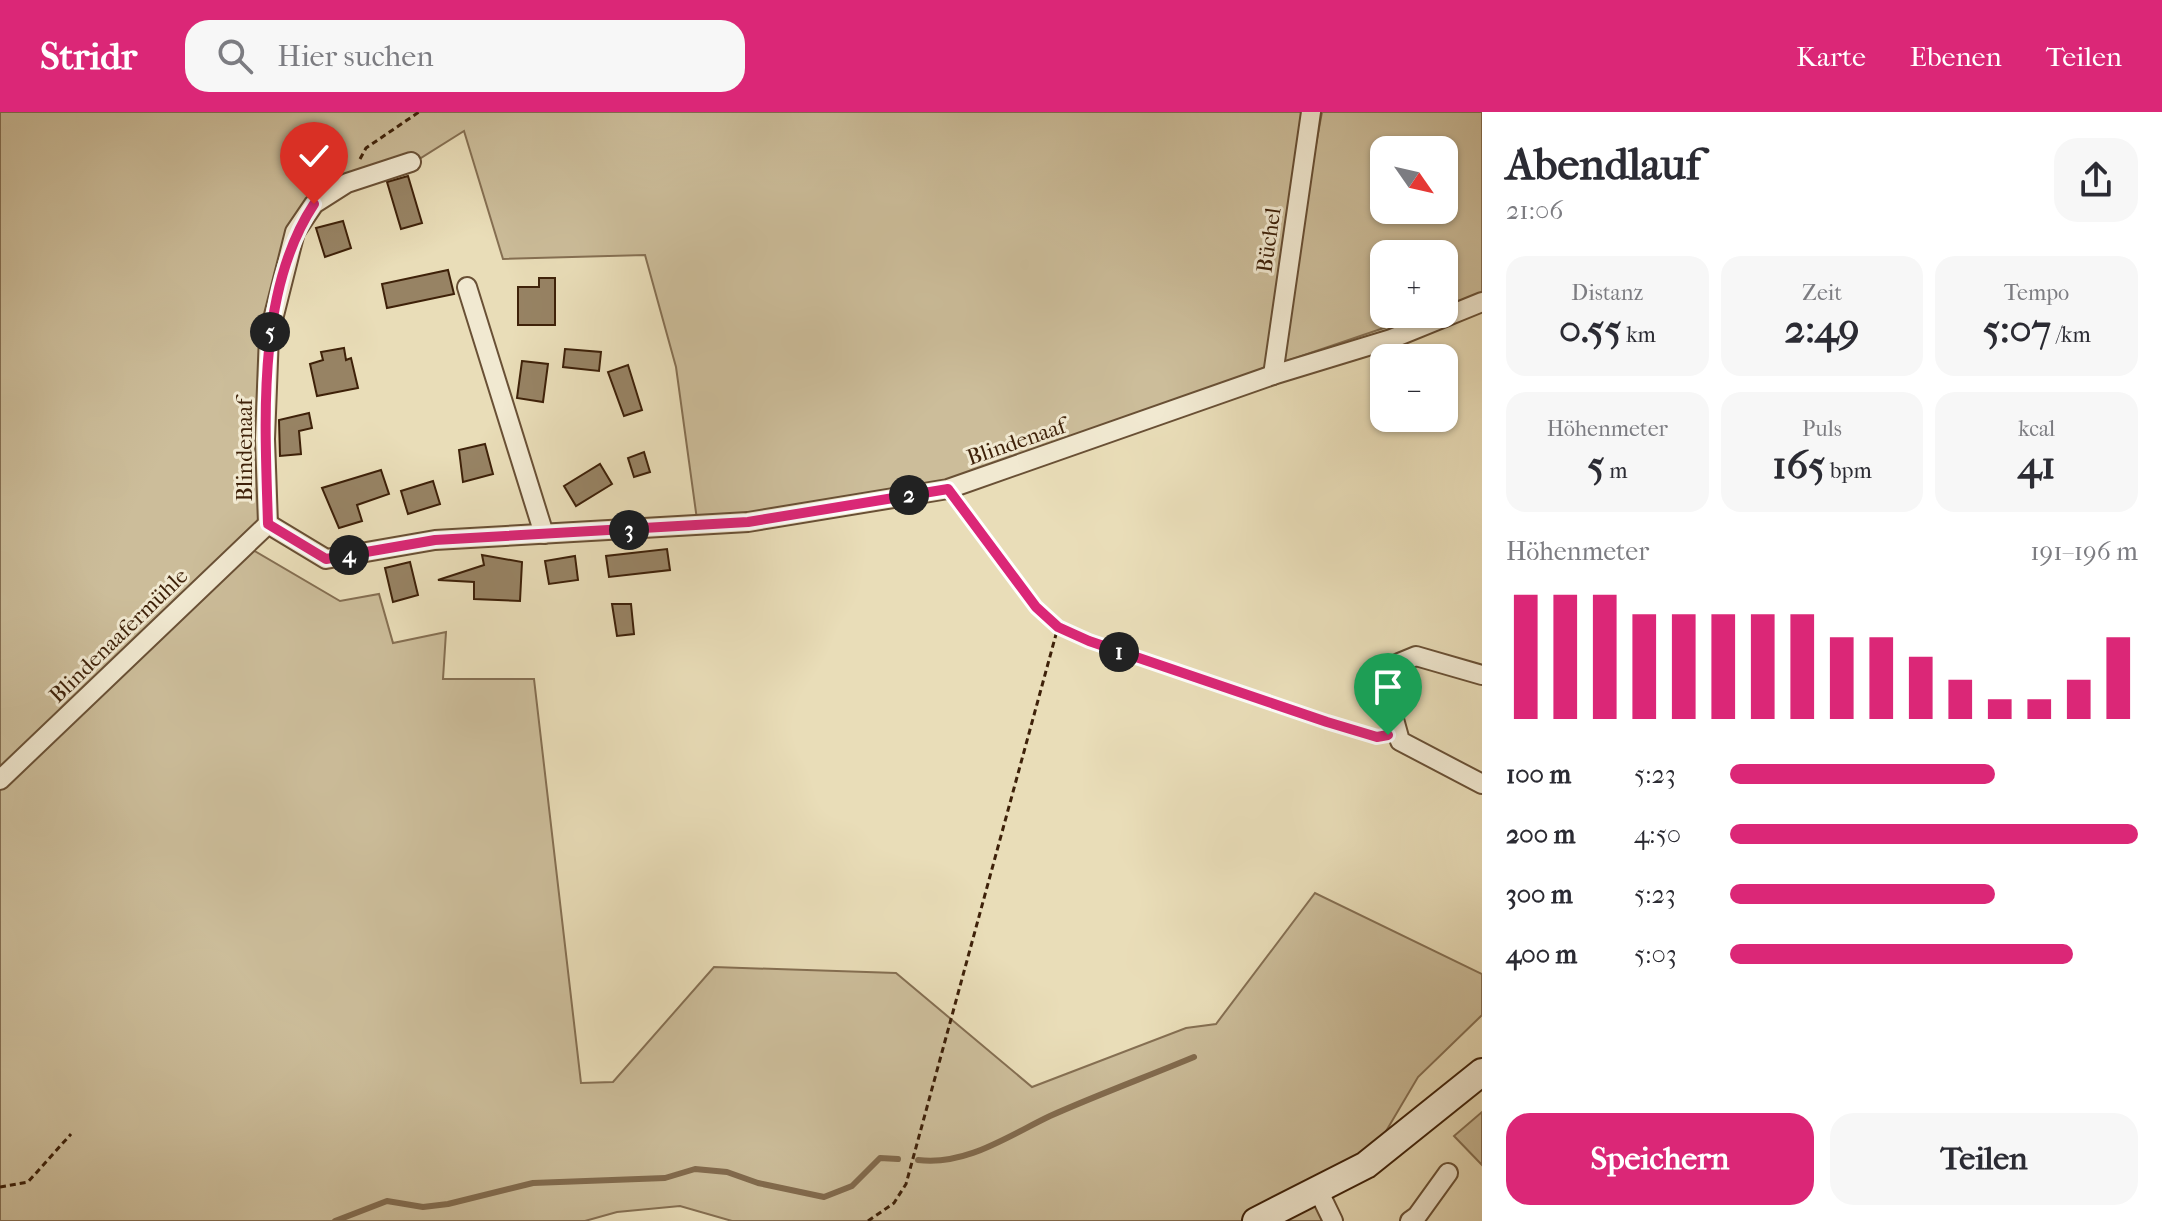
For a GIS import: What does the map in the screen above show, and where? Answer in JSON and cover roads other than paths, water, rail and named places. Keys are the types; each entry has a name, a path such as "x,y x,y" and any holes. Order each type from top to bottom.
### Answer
{"main road":[{"path":"1256,1221 1319,1192 1366,1165 1482,1072"}],"street":[{"name":"Büchel","path":"1273,375 1311,112"},
{"name":"Blindenaaf","path":"411,162 347,183 314,204 295,232 269,335 265,439 268,524 326,559 435,540 748,522 948,489 1273,375 1379,343 1482,302"},
{"path":"467,287 544,534"},
{"name":"Blindenaafermühle","path":"0,780 268,524"},
{"path":"1482,675 1416,656 1399,663 1392,712 1400,741 1482,784"},
{"path":"1410,1221 1448,1173"},
{"path":"1319,1192 1333,1221"}],"waterway":[{"path":"918,1160 936,1161 970,1154 1068,1108 1194,1057"},
{"path":"335,1221 387,1201 423,1207 533,1183 665,1178 695,1169 727,1172 758,1183 824,1197 852,1186 880,1158 898,1159"}]}
